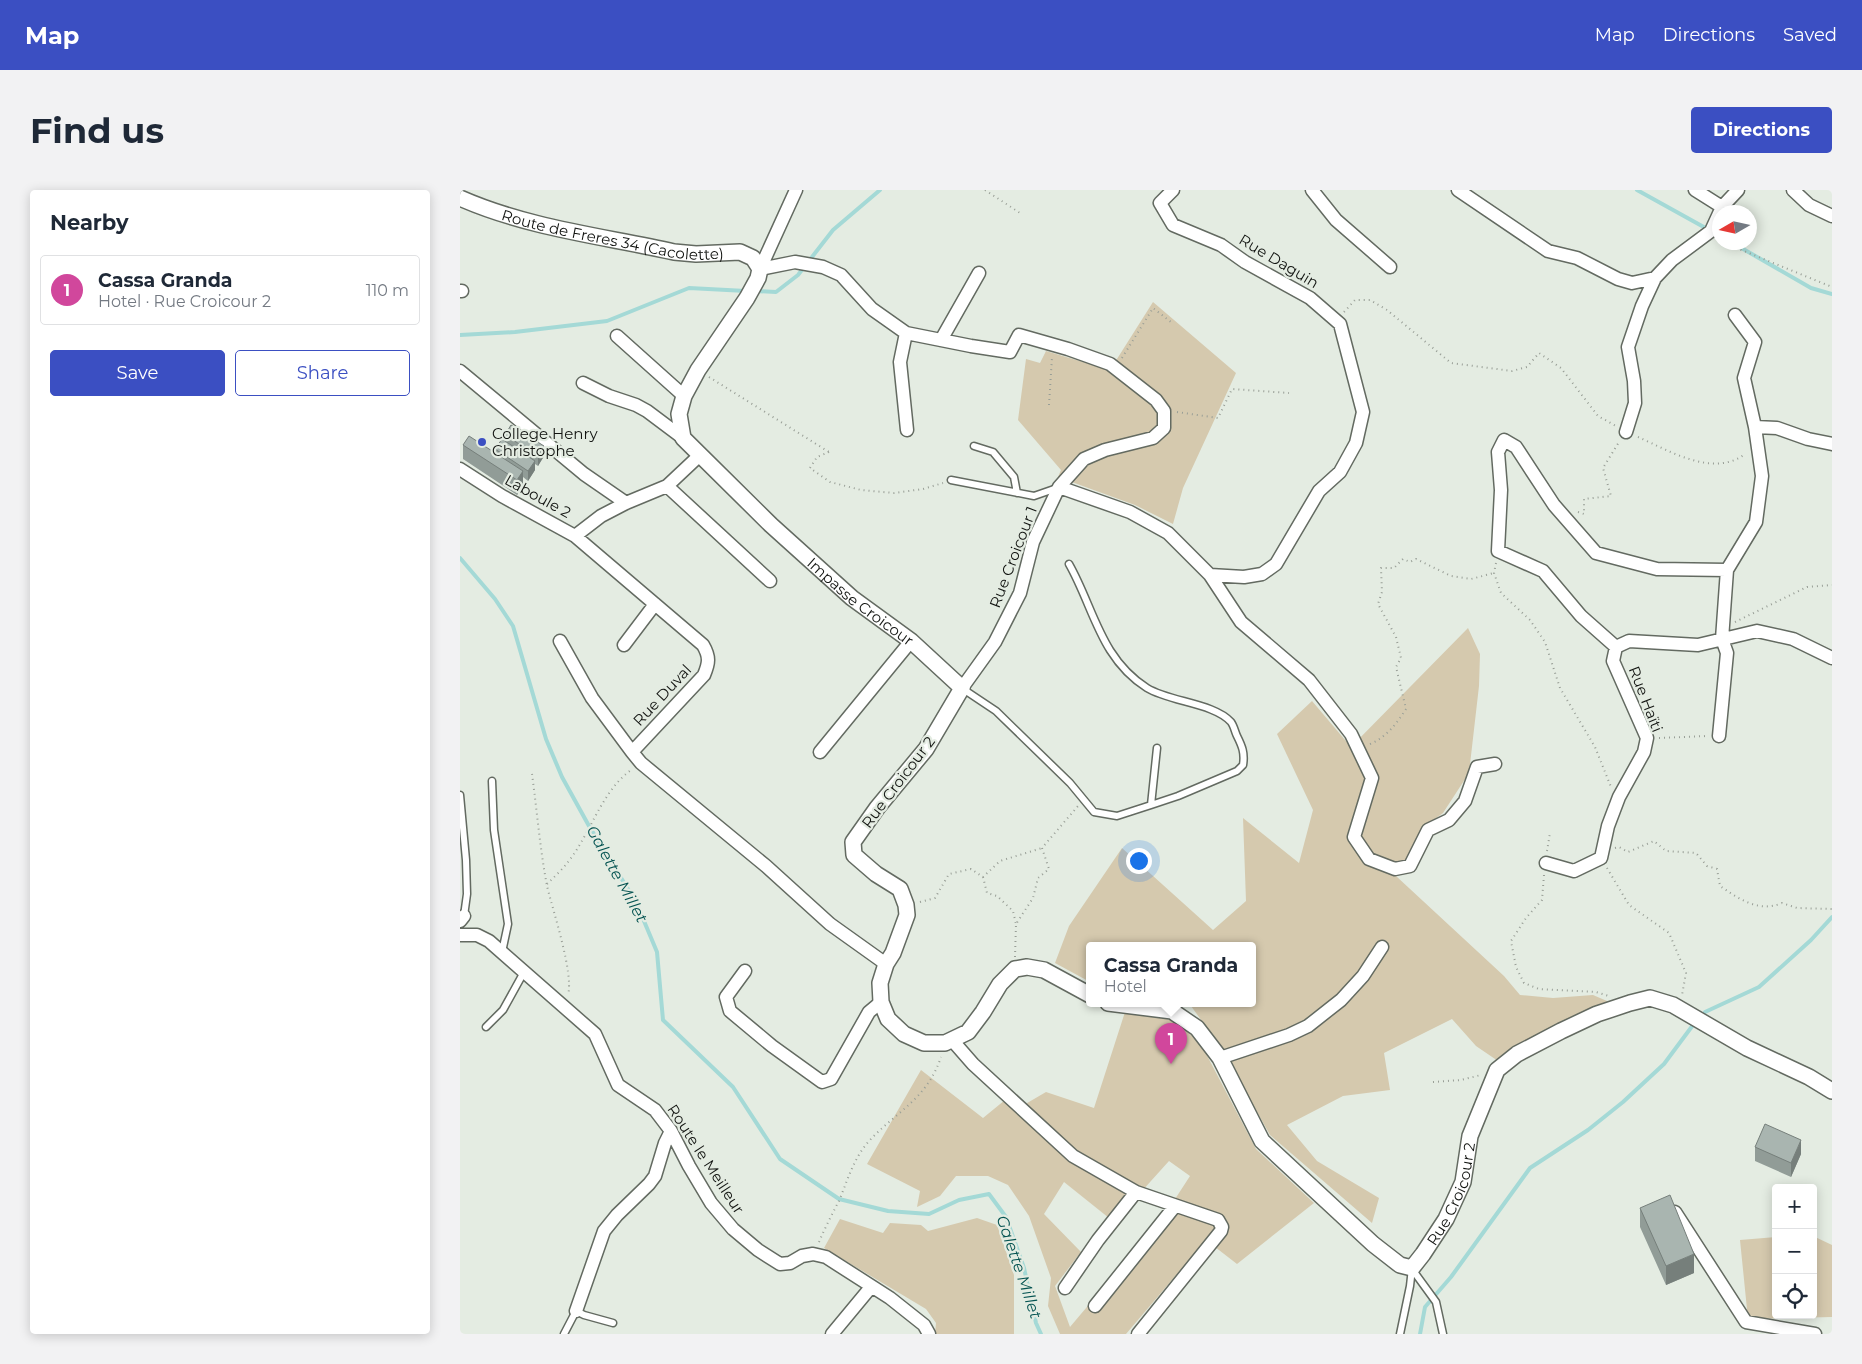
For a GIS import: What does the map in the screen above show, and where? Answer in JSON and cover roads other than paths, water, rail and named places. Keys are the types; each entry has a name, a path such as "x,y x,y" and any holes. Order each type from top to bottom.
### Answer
{"street":[{"path":"683,438 679,414 684,396 698,370 755,284 796,190"},
{"name":"Rue Daguin","path":"1172,190 1160,203 1173,225 1220,245 1310,298 1340,324 1363,412 1356,443 1340,472 1319,492 1276,564 1262,574 1244,577 1210,575"},
{"path":"1312,190 1336,220 1390,267"},
{"path":"1458,190 1548,250 1577,258 1618,279 1632,283 1655,278"},
{"path":"1695,190 1719,205"},
{"path":"1724,205 1738,190"},
{"path":"1793,190 1809,205 1832,216"},
{"name":"Route de Freres 34 (Cacolette)","path":"460,198 488,210 532,223 674,252 696,254 740,252 753,258 760,269"},
{"path":"1626,432 1635,403 1634,381 1628,347 1642,306 1655,278 1672,260 1712,229"},
{"path":"760,269 795,262 823,267 841,275 872,308 906,332 941,340 980,273"},
{"path":"1719,736 1727,653 1722,633 1727,570 1756,522 1762,476 1755,427 1744,378 1755,342 1736,315"},
{"path":"906,332 900,362 907,430"},
{"name":"Rue Croicour 1","path":"941,340 1010,352 1019,335 1053,344 1110,364 1156,400 1164,410 1164,428 1153,438 1105,450 1084,459 1059,487 1033,542 1020,592 995,642 962,688"},
{"path":"617,336 684,396"},
{"path":"460,371 584,474 626,503"},
{"path":"583,383 609,396 636,404 683,438"},
{"path":"1755,427 1778,428 1808,439 1832,444"},
{"name":"Impasse Croicour","path":"683,438 771,525 852,598 911,641 962,688"},
{"path":"1616,647 1581,616 1543,571 1498,551 1501,490 1498,452 1504,440 1516,447 1554,505 1596,553 1657,569 1727,570"},
{"path":"575,536 601,516 667,486 700,455"},
{"name":"Laboule 2","path":"460,469 502,496 575,536"},
{"path":"667,486 770,581"},
{"path":"1059,487 1130,512 1168,533 1210,575 1241,622 1309,680 1351,734 1372,778 1354,837 1369,859 1395,869 1410,866 1428,830 1449,820 1465,801 1477,767 1495,764"},
{"name":"Rue Duval","path":"575,536 703,645 708,655 709,664 704,675 632,752"},
{"path":"624,645 655,604"},
{"name":"Rue Haïti","path":"1546,863 1574,871 1602,854 1608,826 1619,796 1644,752 1646,738 1614,661 1616,647 1629,641 1698,645 1722,633 1757,630 1793,638 1832,658"},
{"path":"560,641 592,698 641,763 766,866 830,924 886,964 880,983 881,1002 888,1019 904,1034 924,1043 948,1041 968,1032 1000,984 1014,969 1027,966 1044,970 1086,993"},
{"path":"820,752 911,641"},
{"name":"Rue Croicour 2","path":"886,964 893,953 907,915 906,905 900,889 876,874 854,855 853,842 877,808 926,749 962,688"},
{"name":"Route le Meilleur","path":"460,935 477,935 489,940 595,1034 618,1085 655,1110 671,1131 689,1166 712,1203 732,1229 758,1250 780,1264 790,1263 802,1256 813,1254 826,1257 871,1286"},
{"path":"1220,1058 1289,1035 1308,1026 1341,1000 1363,976 1382,947"},
{"path":"745,971 726,997 730,1011 772,1046 822,1082 832,1079 868,1012 881,1002"},
{"name":"Rue Croicour 2","path":"1412,1268 1446,1219 1464,1182 1470,1136 1497,1070 1518,1054 1597,1014 1650,998 1680,1010 1747,1048 1809,1077 1832,1091"},
{"path":"1140,1007 1172,1011 1197,1028 1220,1058 1262,1141 1373,1244 1400,1265 1412,1268"},
{"path":"948,1041 1072,1156 1136,1192 1218,1220 1221,1223 1221,1231 1138,1334"},
{"path":"576,1311 604,1231 616,1215 655,1176 665,1143 671,1131"},
{"path":"1065,1288 1098,1240 1136,1192"},
{"path":"1095,1306 1175,1206"},
{"path":"1676,1212 1746,1322 1815,1334"},
{"path":"832,1334 871,1286 924,1325 929,1334"}],"lane":[{"path":"974,446 993,452 1014,477 1016,493"},
{"path":"951,480 1034,496 1059,487"},
{"name":"Impasse Croicour","path":"962,688 996,710 1070,783 1094,812 1117,816 1152,805 1237,771 1243,765 1244,750 1231,723 1219,713 1165,696 1147,688 1124,668 1100,636 1069,564"},
{"path":"1152,805 1157,748"},
{"path":"492,781 494,830 508,924 502,952"},
{"path":"460,794 467,894 462,912"},
{"path":"486,1027 503,1010 524,972"},
{"path":"1400,1334 1412,1268"},
{"path":"1412,1268 1436,1302 1443,1334"},
{"path":"564,1334 576,1311 614,1323"}],"waterway":[{"path":"755,291 776,292 798,275 833,230 880,190"},
{"path":"1637,190 1712,232"},
{"path":"1745,250 1811,288 1832,294"},
{"path":"460,335 515,332 607,321 689,288 746,291"},
{"name":"Galette Millet","path":"460,558 495,599 513,626 546,739 562,777 589,826 636,902 657,952 663,1020 733,1087 780,1159 839,1199 888,1211 929,1214 959,1200 989,1194 1006,1217 1024,1268 1036,1323 1041,1334"},
{"path":"1705,1012 1759,987 1811,940 1832,917"},
{"path":"1420,1334 1425,1307 1451,1277 1530,1168 1588,1130 1623,1102 1664,1064 1693,1025"}],"place":[{"name":"College Henry Christophe","path":"482,442"},
{"name":"Cassa Granda","path":"1171,1064"}]}
